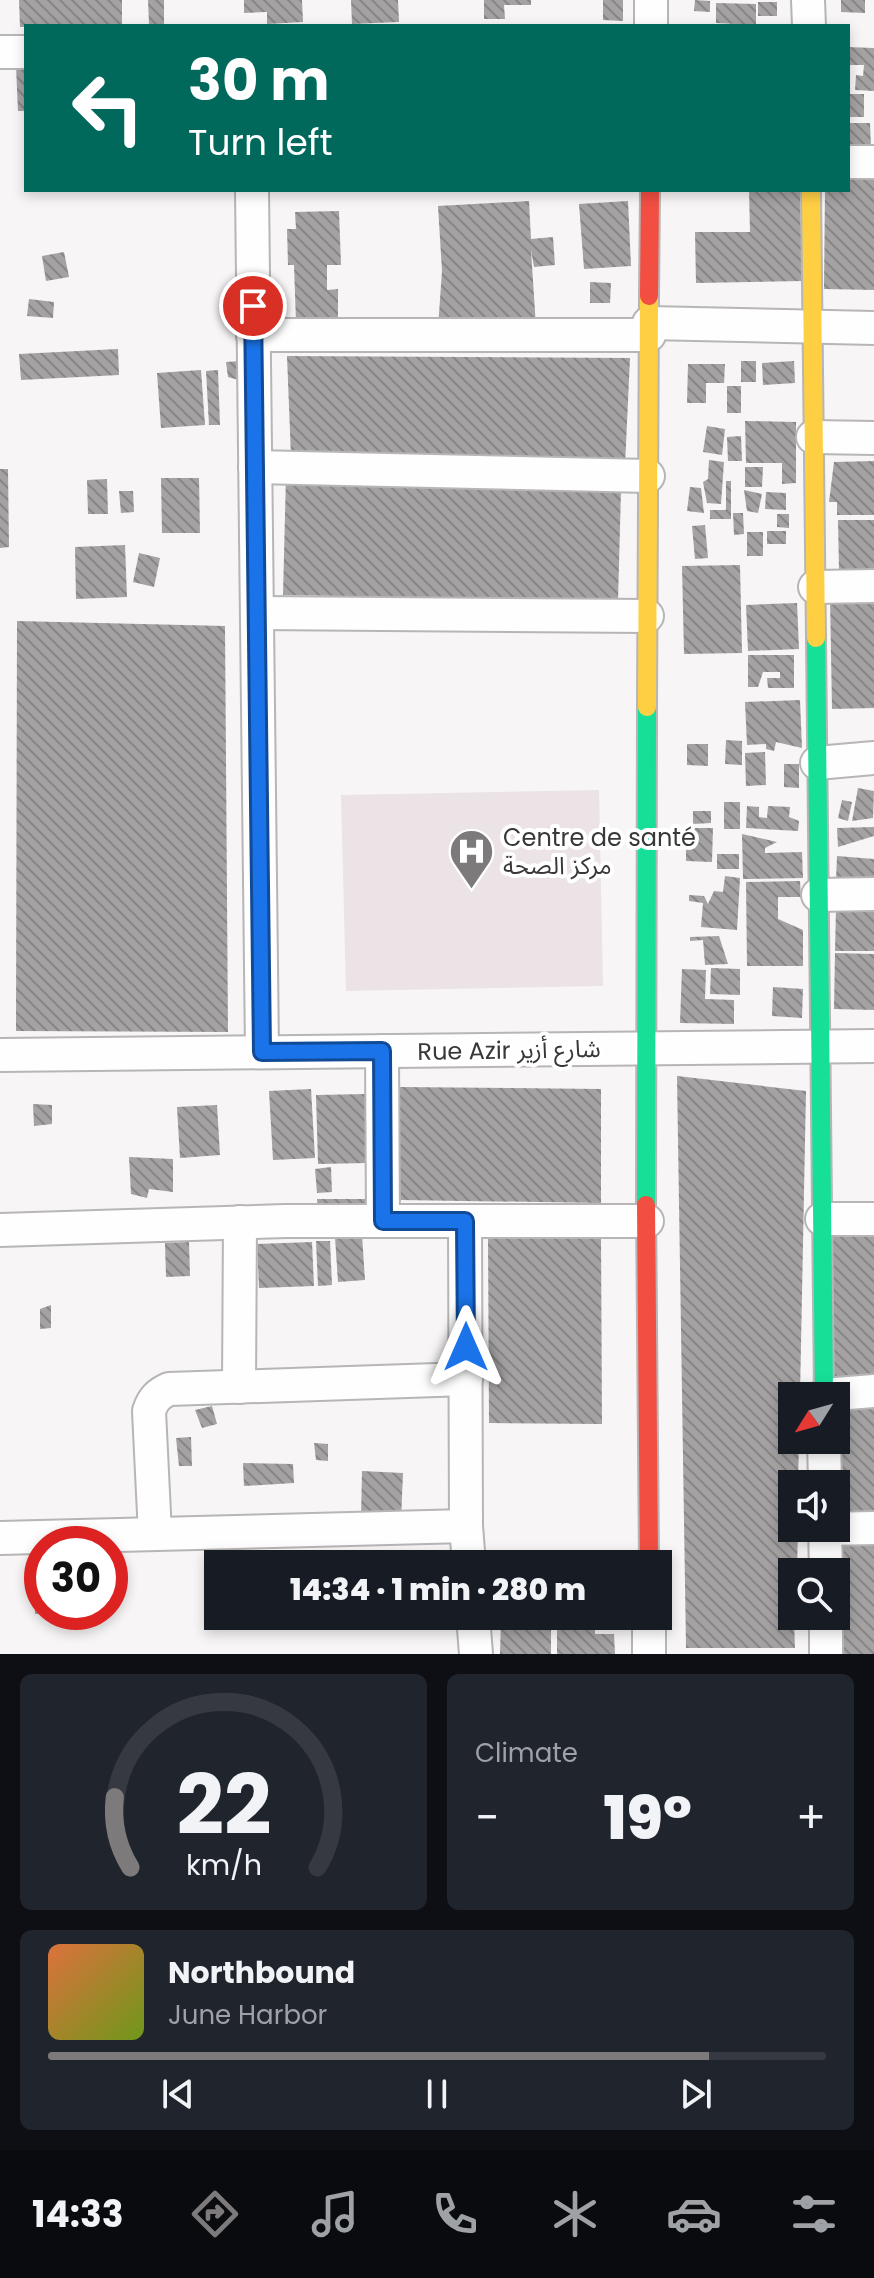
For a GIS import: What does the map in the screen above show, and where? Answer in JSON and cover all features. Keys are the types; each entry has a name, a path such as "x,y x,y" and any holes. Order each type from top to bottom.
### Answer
{"street":[{"path":"651,0 651,24"},
{"path":"808,0 809,24"},
{"path":"0,52 24,52"},
{"path":"850,162 874,162"},
{"path":"252,192 262,1052"},
{"path":"649,1550 645,1048 650,192"},
{"path":"811,192 824,1382"},
{"path":"253,335 812,326 874,328"},
{"path":"813,437 874,438"},
{"path":"255,467 648,476"},
{"path":"815,587 874,586"},
{"path":"257,613 647,616"},
{"path":"817,763 874,758"},
{"path":"818,895 874,894"},
{"name":"Rue Azir شارع أزير","path":"0,1055 874,1046"},
{"path":"382,1051 383,1221"},
{"path":"822,1219 874,1219"},
{"path":"465,1221 468,1550"},
{"path":"0,1230 240,1222 647,1221"},
{"path":"239,1387 240,1222"},
{"path":"155,1534 149,1411 152,1401 169,1389 466,1379"},
{"path":"850,1393 874,1391"},
{"path":"0,1538 466,1526"},
{"path":"850,1528 874,1528"},
{"path":"474,1630 476,1654"},
{"path":"649,1630 649,1654"},
{"path":"826,1630 826,1654"}],"shaded area":[{"name":"Centre de santé مركز الصحة","path":"599,790 603,986 346,991 341,795"}],"building":[{"path":"19,0 122,0 122,24 24,24 20,27"},
{"path":"148,0 164,0 164,24 149,24"},
{"path":"244,0 302,0 303,22 267,24 267,12 244,13"},
{"path":"351,0 398,0 399,22 352,24"},
{"path":"484,0 531,0 531,5 504,5 505,19 484,19"},
{"path":"603,0 623,0 623,21 603,20"},
{"path":"695,0 710,1 710,12 694,11"},
{"path":"841,0 865,0 865,13 841,12"},
{"path":"758,2 777,2 777,16 758,16"},
{"path":"716,3 756,4 756,24 716,23"},
{"path":"850,47 874,48 874,91 855,90 856,75 863,76 864,65 850,65"},
{"path":"16,66 24,66 24,111 18,111"},
{"path":"850,94 864,94 864,117 850,117"},
{"path":"850,123 870,123 871,147 850,147"},
{"path":"850,180 874,180 874,290 824,289 825,192 850,192"},
{"path":"749,192 800,192 802,281 696,283 695,232 750,232"},
{"path":"529,201 531,239 553,237 555,265 534,267 531,250 536,327 438,328 442,271 438,206"},
{"path":"628,201 631,266 584,269 579,204"},
{"path":"339,211 341,265 327,265 327,290 338,289 338,322 296,323 294,265 288,265 287,229 296,229 295,212"},
{"path":"64,252 69,277 46,281 42,256"},
{"path":"590,282 611,283 610,303 590,303"},
{"path":"29,299 54,302 53,318 27,316"},
{"path":"118,349 119,375 21,380 19,354"},
{"path":"287,356 630,358 625,466 291,457"},
{"path":"240,361 242,381 228,377 226,362"},
{"path":"741,361 756,361 756,382 741,382"},
{"path":"794,361 795,383 763,385 762,363"},
{"path":"688,364 725,364 724,383 706,383 706,403 687,403"},
{"path":"201,370 205,425 161,428 157,373"},
{"path":"218,370 220,425 209,425 206,371"},
{"path":"727,386 741,386 741,413 727,413"},
{"path":"745,421 796,422 796,483 782,484 782,463 746,463"},
{"path":"707,426 725,429 722,455 703,452"},
{"path":"741,436 742,461 728,461 727,437"},
{"path":"709,460 724,462 721,504 707,503 703,482 708,479"},
{"path":"874,461 874,515 837,515 837,502 829,502 834,462"},
{"path":"745,467 763,467 762,487 745,487"},
{"path":"0,469 8,469 9,547 0,548"},
{"path":"286,475 621,490 618,601 283,595"},
{"path":"161,478 199,478 200,533 162,533"},
{"path":"107,479 108,514 88,514 87,480"},
{"path":"726,481 731,481 731,519 710,519 710,510 726,510"},
{"path":"690,487 701,488 704,513 687,511"},
{"path":"744,490 762,494 758,513 747,511"},
{"path":"119,491 133,491 134,512 121,513"},
{"path":"766,492 786,493 786,510 765,509"},
{"path":"733,513 743,513 744,534 734,535"},
{"path":"777,514 789,514 789,528 777,527"},
{"path":"838,520 874,520 874,570 839,571"},
{"path":"705,525 708,558 695,559 692,526"},
{"path":"767,531 786,531 786,544 767,544"},
{"path":"747,532 763,532 763,556 747,556"},
{"path":"125,545 127,597 76,599 75,547"},
{"path":"139,553 160,558 154,587 133,582"},
{"path":"740,565 742,653 684,654 682,566"},
{"path":"830,597 874,597 874,708 832,709"},
{"path":"797,603 799,649 748,651 746,605"},
{"path":"17,621 225,626 228,1032 16,1031"},
{"path":"748,655 794,655 794,688 768,688 767,678 780,678 780,672 763,672 758,687 748,687"},
{"path":"800,700 802,748 776,742 774,751 766,749 766,744 747,745 745,702"},
{"path":"726,740 742,741 742,765 725,764"},
{"path":"687,744 708,744 708,766 687,765"},
{"path":"765,752 766,785 746,786 745,753"},
{"path":"784,764 799,764 799,788 784,787"},
{"path":"858,788 874,791 873,818 852,821"},
{"path":"842,800 852,802 848,821 838,818"},
{"path":"724,802 740,802 740,829 724,829"},
{"path":"747,806 759,807 759,817 767,818 768,806 790,807 789,817 799,821 798,831 746,828"},
{"path":"693,811 711,811 711,823 693,824"},
{"path":"874,827 874,836 838,847 837,828"},
{"path":"686,828 713,828 712,862 686,861"},
{"path":"742,834 777,842 765,848 765,853 802,852 803,878 743,879"},
{"path":"717,854 739,854 739,869 717,869"},
{"path":"837,856 874,859 874,883 836,880"},
{"path":"725,876 740,878 737,930 701,927 703,903 689,901 689,895 704,896 708,904 714,891 723,892"},
{"path":"800,881 801,897 778,897 778,919 803,930 803,966 747,966 746,882"},
{"path":"836,909 874,909 874,951 835,951"},
{"path":"719,936 728,964 705,965 703,940 690,941 690,937"},
{"path":"835,953 874,954 874,1010 834,1009"},
{"path":"711,968 740,969 740,995 710,994"},
{"path":"682,969 706,970 705,999 734,1000 734,1024 680,1023"},
{"path":"773,987 803,989 802,1018 772,1016"},
{"path":"677,1076 806,1091 800,1382 778,1382 778,1454 799,1454 798,1470 778,1470 778,1542 798,1542 797,1558 778,1558 778,1630 794,1630 795,1648 686,1648"},
{"path":"400,1087 601,1089 601,1203 399,1200"},
{"path":"311,1089 315,1158 273,1160 269,1091"},
{"path":"366,1094 368,1163 318,1164 316,1095"},
{"path":"33,1104 52,1105 52,1124 34,1126"},
{"path":"217,1105 220,1155 180,1158 177,1107"},
{"path":"129,1157 173,1159 173,1192 149,1189 147,1198 131,1194"},
{"path":"331,1167 332,1192 317,1193 315,1169"},
{"path":"317,1199 367,1199 367,1214 318,1215"},
{"path":"874,1233 874,1377 831,1378 827,1234"},
{"path":"488,1234 601,1234 602,1424 489,1423"},
{"path":"362,1235 365,1280 338,1282 335,1237"},
{"path":"316,1241 330,1241 332,1285 318,1286"},
{"path":"189,1242 190,1276 166,1277 165,1243"},
{"path":"312,1242 314,1286 259,1288 257,1244"},
{"path":"51,1305 51,1328 40,1329 40,1309"},
{"path":"212,1406 217,1424 202,1428 195,1410"},
{"path":"874,1406 874,1516 850,1516 850,1470 842,1470 842,1454 850,1454 850,1407"},
{"path":"191,1437 192,1466 179,1466 176,1438"},
{"path":"314,1443 328,1444 328,1461 316,1460"},
{"path":"243,1463 293,1464 294,1483 244,1486"},
{"path":"362,1471 403,1473 401,1520 361,1519"},
{"path":"834,1544 874,1544 874,1654 837,1654 836,1630 850,1630 850,1558 834,1558"},
{"path":"501,1630 551,1630 551,1654 500,1654"},
{"path":"557,1630 595,1630 595,1634 614,1634 615,1654 557,1654"}],"traffic: fast":[{"path":"816,638 824,1382"},
{"path":"646,1205 647,707"}],"traffic: slow":[{"path":"811,192 816,638"},
{"path":"647,707 649,296"}],"traffic: jam":[{"path":"649,296 650,192"},
{"path":"646,1205 649,1550"}],"place":[{"name":"Centre de santé مركز الصحة","path":"472,890"}],"route":[{"path":"253,306 262,1052 382,1051 383,1221 465,1221 466,1347"}]}
